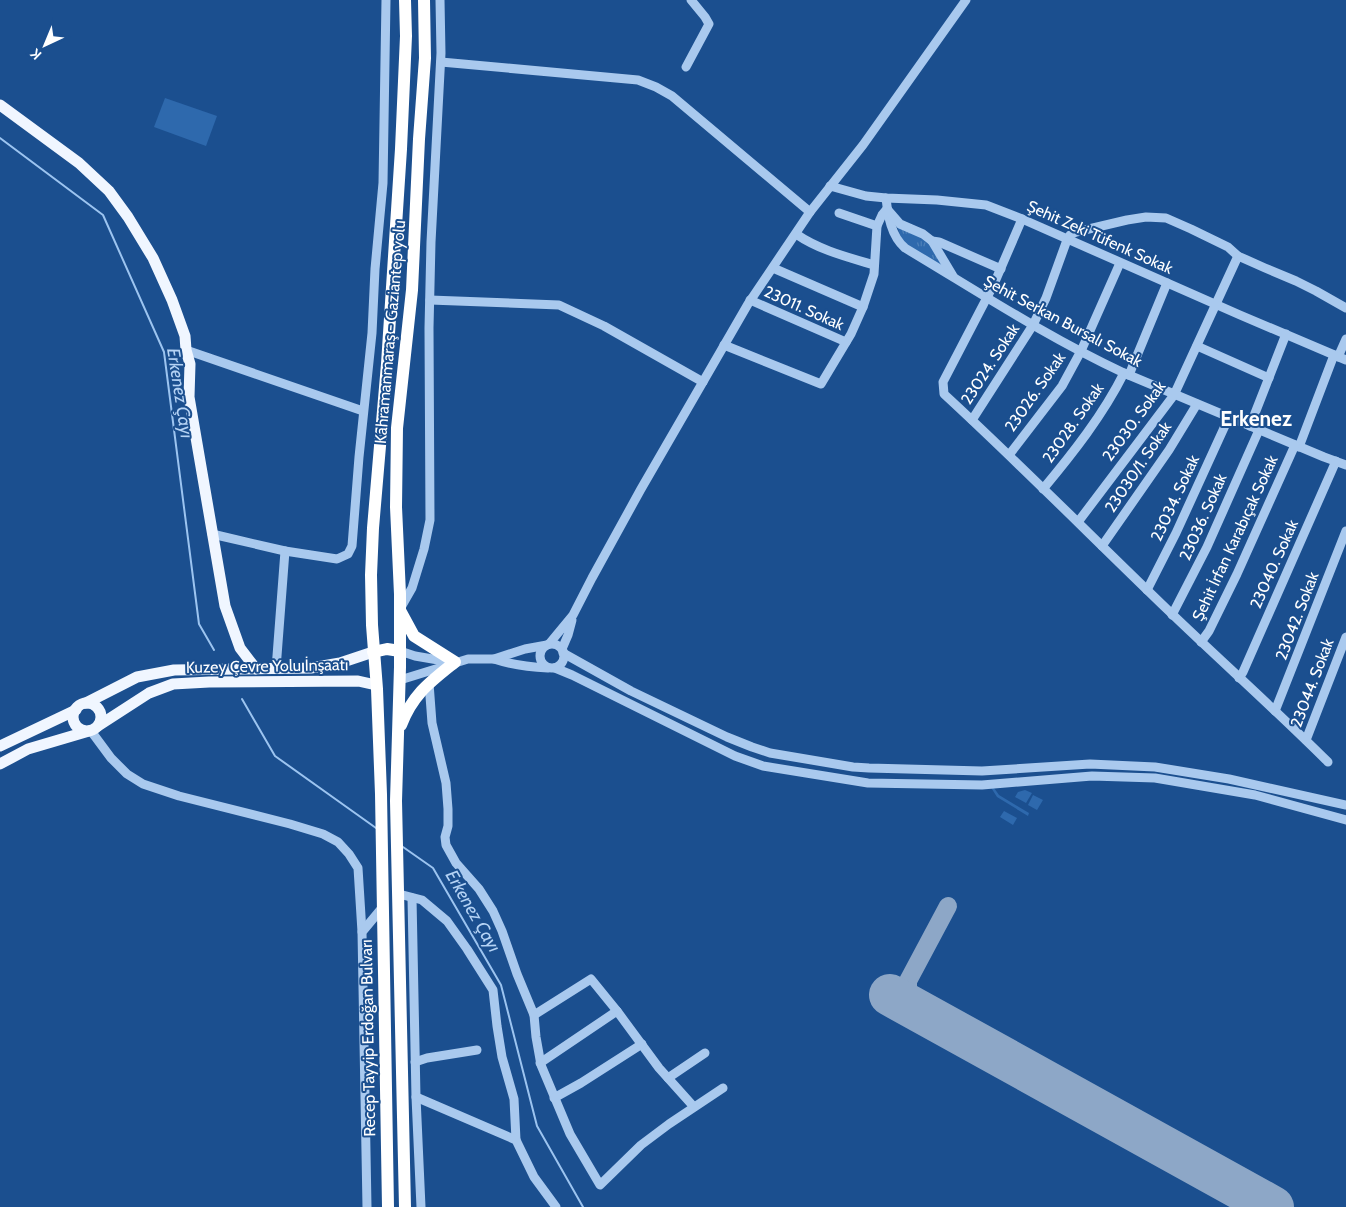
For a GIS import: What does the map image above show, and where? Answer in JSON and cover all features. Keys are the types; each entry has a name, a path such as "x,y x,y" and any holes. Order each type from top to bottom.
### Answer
{"highway":[{"name":"Kahramanmaraş - Gaziantep yolu","path":"381,794 373,652 371,575 399,169 406,36 405,0"},
{"name":"Kahramanmaraş - Gaziantep yolu","path":"396,801 400,674 400,594 396,507 397,428 412,290 425,58 424,0"},
{"path":"399,732 415,697 429,683 456,662 414,636 400,610"},
{"path":"373,652 387,649 400,651"},
{"path":"376,685 387,684 400,674"},
{"name":"Recep Tayyip Erdoğan Bulvarı","path":"381,794 388,1207"},
{"name":"Recep Tayyip Erdoğan Bulvarı","path":"396,801 405,1207"}],"main road":[{"path":"0,105 79,163 109,191 128,217 152,258 172,300 185,336 190,364 189,397 225,606 240,648 256,669"},
{"path":"0,746 81,707 137,677 174,670 311,668 340,663 373,652"},
{"name":"Kuzey Çevre Yolu İnşaatı","path":"0,764 28,749 94,729 149,693 173,684 358,681 376,685"},
{"path":"95,705 101,713 102,717 94,729 85,731 77,727 74,718 81,707 95,705"}],"street":[{"path":"212,534 285,551 337,559 344,557 352,546 372,333 375,269 383,182 386,0"},
{"path":"400,610 412,588 424,549 430,520 431,242 437,153 440,0"},
{"path":"686,67 709,24 691,0"},
{"path":"966,0 863,145 810,212 750,300 641,489 573,615 541,651 540,659 544,666 572,675 735,756 764,766 868,783 944,785 989,784 1092,776 1155,778 1255,794 1346,820"},
{"path":"440,62 638,80 672,96 810,212"},
{"name":"Şehit Zeki Tüfenk Sokak","path":"830,186 866,196 986,205 1340,357"},
{"name":"Şehit Serkan Bursalı Sokak","path":"886,198 891,224 899,243 987,299 1126,374 1297,446 1343,462"},
{"path":"724,345 821,384 846,342 863,307 874,274 877,226 882,214 887,209 900,224 932,241 954,278"},
{"path":"839,213 877,226"},
{"path":"1067,240 1076,232 1127,220 1146,217 1166,218 1228,247 1238,256 1316,290 1346,308"},
{"path":"1022,219 987,299 943,382 944,394 1172,615 1328,762"},
{"path":"796,234 827,250 874,265"},
{"name":"23024. Sokak","path":"972,420 1033,325 1046,298 1067,240"},
{"path":"932,241 939,242 1001,269"},
{"name":"23030. Sokak","path":"1078,522 1174,394 1238,256"},
{"name":"23026. Sokak","path":"1009,455 1062,386 1081,351 1120,263"},
{"path":"773,268 863,307"},
{"name":"23028. Sokak","path":"1043,489 1090,430 1126,374 1167,283"},
{"path":"430,300 560,305 604,326 703,382"},
{"name":"23011. Sokak","path":"750,300 846,342"},
{"path":"1255,428 1269,378 1286,334"},
{"name":"Şehit İrfan Karabıçak Sokak","path":"1201,642 1209,631 1237,574 1340,357 1346,340"},
{"path":"1197,346 1269,378"},
{"path":"186,350 364,411"},
{"name":"23030/1. Sokak","path":"1102,546 1197,404"},
{"name":"23034. Sokak","path":"1147,590 1176,534 1228,417"},
{"name":"23036. Sokak","path":"1172,615 1207,546 1255,428"},
{"name":"23040. Sokak","path":"1239,678 1343,462"},
{"name":"23042. Sokak","path":"1275,711 1346,531"},
{"path":"276,669 285,551"},
{"path":"494,658 506,663 531,667 551,668 558,666 563,661 562,651 573,615"},
{"name":"23044. Sokak","path":"1306,740 1346,637"},
{"path":"400,674 468,659 494,658 525,649 556,645 594,672 648,700 727,737 770,753 853,767 989,770 1090,764 1155,767 1229,778 1346,805"},
{"path":"400,651 415,656 456,662"},
{"path":"429,683 432,722 446,783 448,809 446,845 456,863 479,889 493,911 534,1015 540,1064 570,1134 600,1185 641,1145 722,1088"},
{"path":"94,729 104,749 127,774 143,784 180,796 323,834 338,842 358,868 362,932 367,1207"},
{"path":"989,770 989,784"},
{"path":"398,894 422,900 447,921 493,990 502,1057 514,1099 516,1140 534,1177 556,1207"},
{"path":"412,898 416,1097 421,1207"},
{"path":"362,932 382,908"},
{"path":"534,1015 590,979 618,1011 668,1078 694,1107"},
{"path":"540,1064 618,1011"},
{"path":"554,1098 642,1044"},
{"path":"415,1062 427,1058 478,1050"},
{"path":"668,1078 705,1053"},
{"path":"416,1097 516,1140"}],"green space":[{"path":"165,98 217,116 206,146 154,127"},
{"path":"897,226 926,239 931,244 942,266 903,243"},
{"path":"992,785 999,795 1029,813 1028,816 997,797 990,786"},
{"path":"1025,790 1032,793 1026,803 1015,797 1018,792"},
{"path":"1033,795 1043,800 1037,810 1028,805"},
{"path":"1004,811 1017,818 1013,825 1000,817"}],"waterway":[{"name":"Erkenez Çayı","path":"0,138 103,215 164,352 199,624 214,650"},
{"name":"Erkenez Çayı","path":"242,699 275,756 376,828"},
{"name":"Erkenez Çayı","path":"403,847 433,868 501,985 537,1126 583,1207"}],"taxiway":[{"path":"910,1006 908,981 948,906"}],"runway":[{"path":"890,995 1273,1207"}],"district":[{"name":"Erkenez","path":"1256,418"}]}
